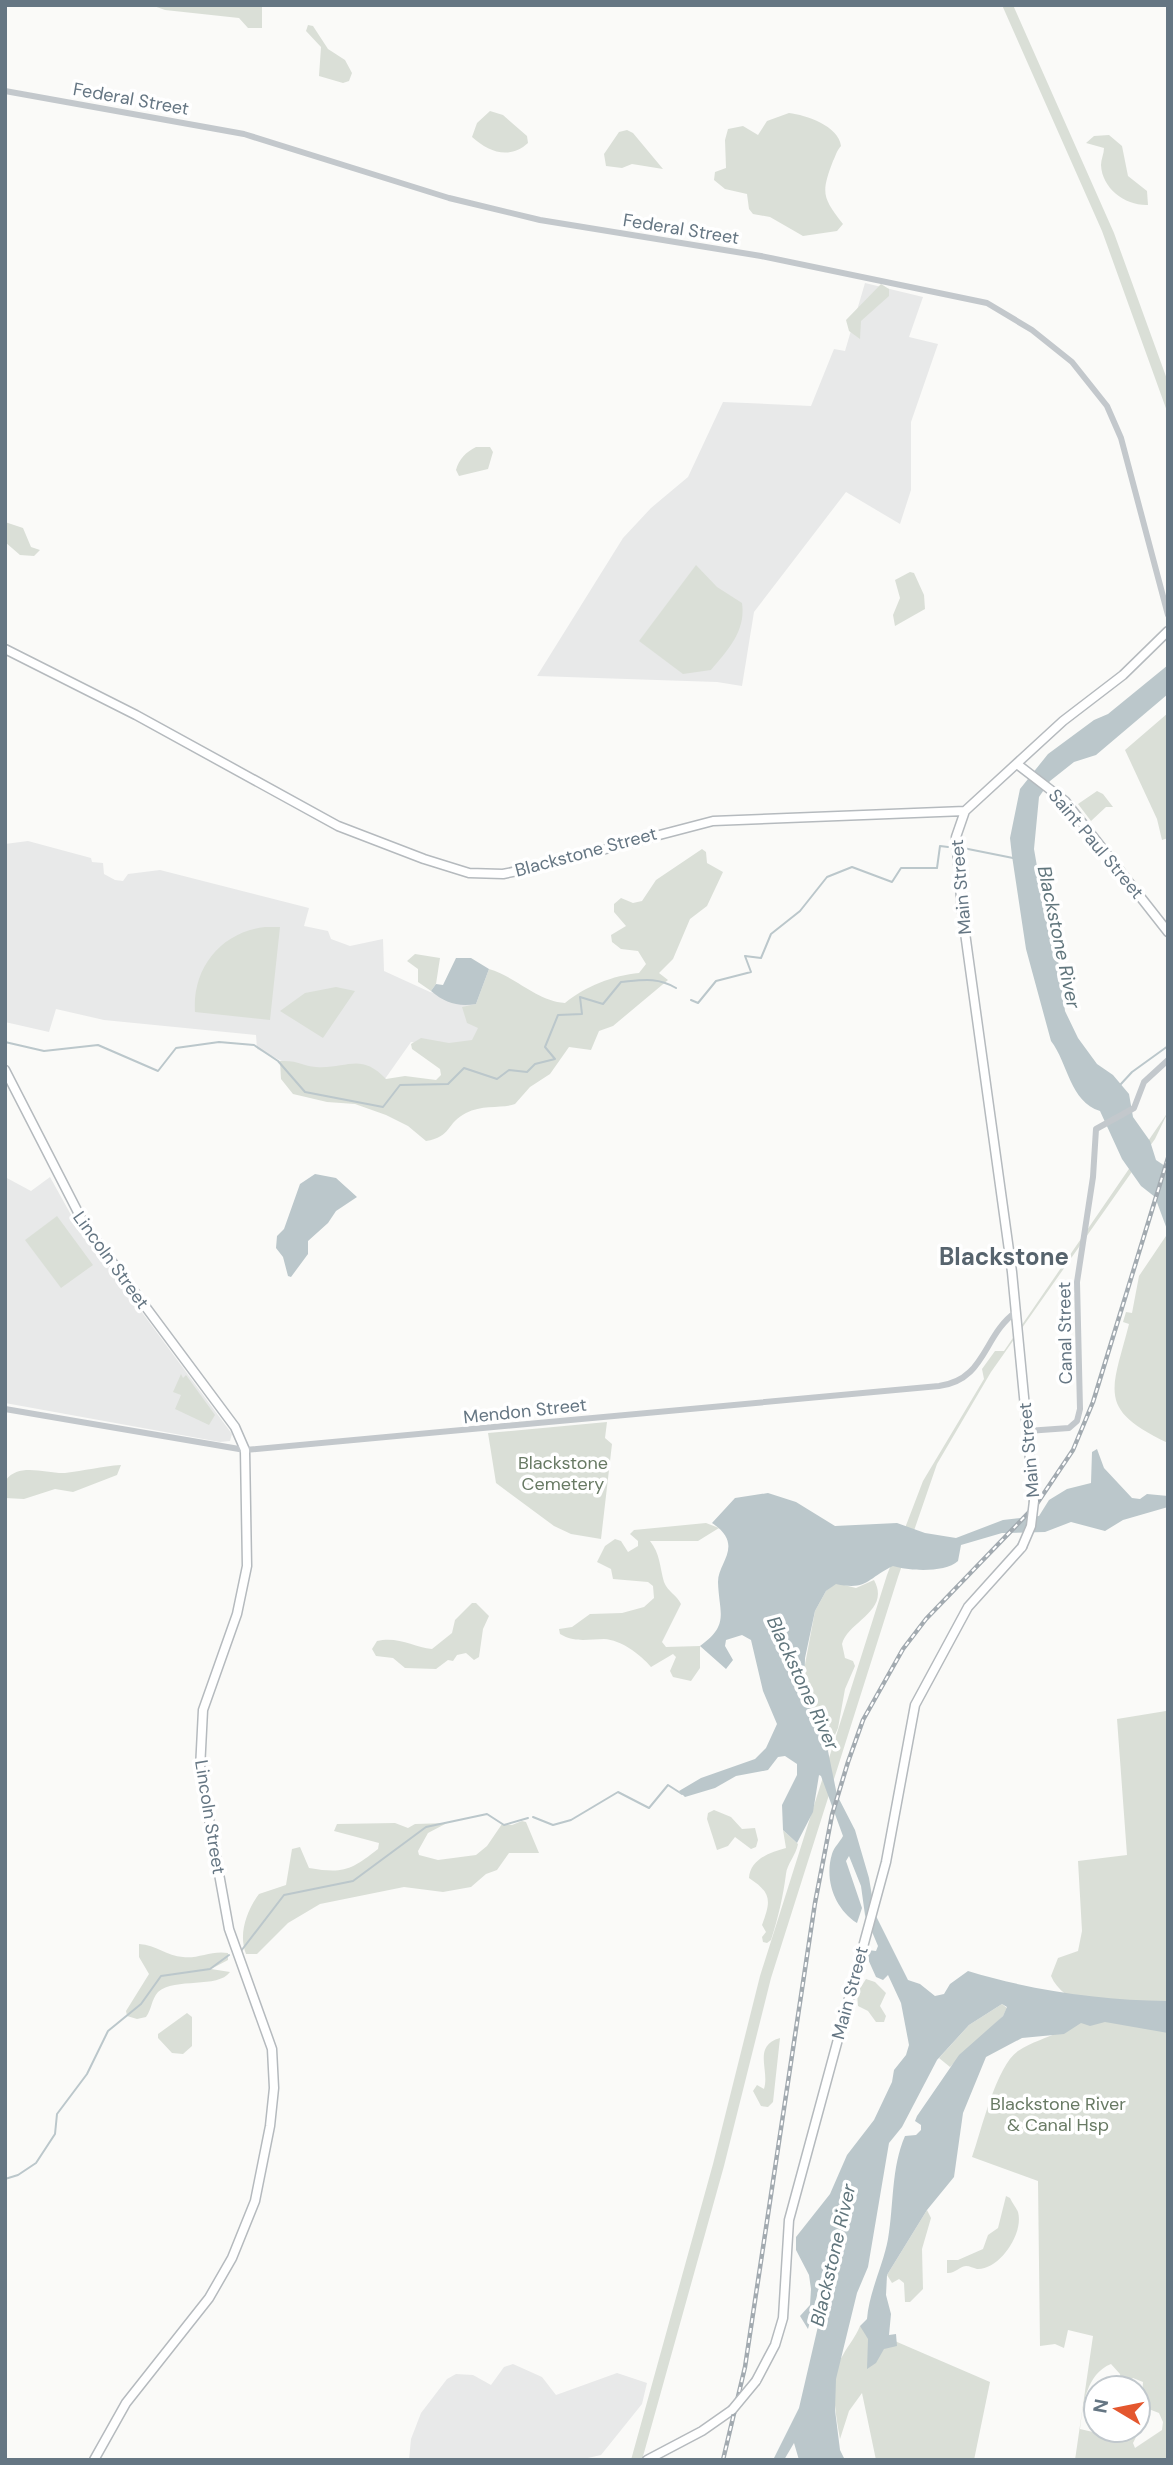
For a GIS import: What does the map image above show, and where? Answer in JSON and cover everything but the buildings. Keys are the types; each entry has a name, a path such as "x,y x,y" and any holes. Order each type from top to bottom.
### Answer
{"main road":[{"path":"965,811 1059,724 1126,673 1168,631"},
{"name":"Blackstone Street","path":"5,649 136,715 324,819 378,843 469,873 503,874 537,867 713,821 965,811"},
{"name":"Saint Paul Street","path":"1017,764 1055,791 1168,932"},
{"name":"Main Street","path":"646,2460 702,2431 732,2410 756,2381 775,2345 783,2318 789,2220 875,1901 918,1697 968,1607 1022,1547 1031,1526 1034,1501 1016,1312 955,858 957,829 965,811"},
{"name":"Lincoln Street","path":"5,1070 74,1210 235,1427 245,1450 248,1542 245,1577 237,1614 203,1710 200,1769 229,1929 272,2049 274,2088 268,2135 255,2201 232,2258 209,2298 126,2403 94,2460"}],"street":[{"name":"Federal Street","path":"5,91 244,134 449,198 540,220 752,254 987,303 1032,330 1072,362 1107,406 1121,438 1168,615"},
{"name":"Canal Street","path":"1027,1432 1069,1428 1077,1421 1080,1409 1077,1276 1093,1177 1096,1129 1134,1108 1144,1082 1168,1060"},
{"name":"Mendon Street","path":"5,1409 245,1450 952,1384 965,1379 1006,1321 1016,1312"}],"shaded area":[{"path":"865,283 923,297 909,337 938,344 911,422 911,490 900,524 846,492 754,612 742,686 717,682 537,676 623,538 651,508 688,477 723,402 811,406 834,349 845,351"},
{"path":"28,841 91,858 92,862 103,863 104,874 115,880 123,881 128,874 160,870 309,908 304,926 328,931 331,939 350,946 383,939 384,971 430,992 513,1012 506,1056 411,1042 368,1103 257,1049 256,1035 104,1020 56,1009 49,1032 5,1022 5,844"},
{"path":"5,1177 31,1191 50,1177 75,1222 232,1434 230,1441 220,1442 5,1403"},
{"path":"513,2364 542,2377 556,2395 617,2373 647,2383 642,2404 601,2455 579,2460 409,2460 411,2439 421,2413 447,2379 456,2374 473,2375 491,2385 504,2367"}],"green space":[{"path":"151,5 262,5 262,28 248,28 239,18 165,10"},
{"path":"1002,5 1013,5 1114,233 1168,382 1168,414 1102,231"},
{"path":"308,25 313,26 328,49 345,60 352,73 349,81 343,83 319,76 321,47 306,31"},
{"path":"490,111 503,115 527,136 528,143 506,153 485,147 472,137 477,123"},
{"path":"789,113 821,123 839,139 841,146 833,161 825,188 827,201 843,224 837,231 803,236 770,217 753,214 749,209 747,194 725,189 714,180 715,172 726,168 725,140 728,129 743,126 758,135 767,121"},
{"path":"627,130 633,133 663,169 632,164 622,168 606,166 604,154 619,132"},
{"path":"1109,135 1122,146 1128,176 1147,191 1148,205 1124,199 1106,182 1101,165 1104,148 1086,143 1094,136"},
{"path":"881,284 889,289 889,296 861,321 860,339 849,331 846,320"},
{"path":"476,447 490,447 493,452 488,469 459,476 456,470 459,462"},
{"path":"5,522 23,528 31,547 40,550 34,556 20,555 5,542"},
{"path":"696,565 717,587 742,603 743,613 734,639 711,670 683,674 639,641"},
{"path":"910,572 914,573 924,595 925,609 895,626 893,615 900,598 895,580"},
{"path":"1168,713 1168,838 1162,840 1157,819 1125,750"},
{"path":"1097,791 1103,794 1113,807 1106,807 1091,821 1078,804"},
{"path":"702,849 706,852 707,863 723,872 707,906 690,919 673,959 659,973 668,980 613,1026 599,1031 591,1050 569,1047 550,1074 530,1087 515,1104 472,1110 455,1121 445,1133 426,1141 408,1126 355,1104 327,1102 293,1094 281,1079 280,1061 286,1061 316,1067 361,1064 369,1066 386,1079 405,1076 436,1080 441,1075 440,1069 412,1049 411,1044 421,1038 449,1043 472,1040 478,1028 467,1023 462,1007 476,1004 489,969 545,998 565,1003 600,983 639,973 646,964 638,951 621,949 612,942 611,935 626,926 614,912 614,904 621,898 633,903 642,901 656,880"},
{"path":"265,927 280,927 270,1020 195,1012 198,981 212,955 235,936"},
{"path":"415,954 440,958 436,984 431,991 418,982 418,969 407,961"},
{"path":"336,987 355,991 323,1038 280,1011 305,993"},
{"path":"1168,1112 1155,1139 991,1372 937,1464 898,1577 771,1978 724,2166 642,2460 631,2460 713,2164 760,1976 887,1575 923,1481 984,1379 982,1369 995,1351 1004,1351"},
{"path":"57,1216 93,1265 61,1288 25,1240"},
{"path":"1168,1233 1168,1443 1129,1419 1115,1396 1115,1382 1129,1324 1123,1322 1126,1312 1132,1313 1139,1276"},
{"path":"181,1374 183,1378 186,1375 215,1415 209,1425 175,1409 181,1395 173,1392"},
{"name":"Blackstone Cemetery","path":"607,1422 605,1438 612,1444 601,1539 571,1534 554,1526 496,1483 488,1433"},
{"path":"121,1465 117,1475 73,1492 55,1489 24,1499 5,1498 6,1480 18,1471 65,1473"},
{"path":"706,1523 719,1528 698,1541 650,1541 658,1556 664,1582 681,1604 662,1642 666,1647 700,1646 700,1668 691,1681 673,1677 670,1671 676,1657 673,1654 651,1667 636,1653 617,1642 604,1639 576,1640 560,1634 559,1629 572,1627 590,1614 622,1613 644,1607 654,1598 653,1586 648,1582 613,1579 611,1569 597,1562 605,1546 615,1539 621,1541 628,1552 638,1546 638,1541 630,1534 634,1530"},
{"path":"874,1580 878,1591 873,1608 852,1629 842,1644 845,1658 853,1661 855,1666 845,1689 838,1728 828,1751 805,1700 803,1675 815,1611 826,1591 836,1583 856,1588"},
{"path":"472,1603 476,1603 489,1616 483,1629 479,1657 474,1660 466,1653 457,1655 453,1661 448,1660 436,1669 405,1668 393,1658 376,1656 372,1649 377,1641 385,1640 432,1649 452,1633 455,1620"},
{"path":"1166,1698 1168,2004 1082,2010 1057,1986 1051,1976 1058,1958 1078,1951 1082,1931 1078,1861 1127,1855 1117,1719 1166,1711"},
{"path":"714,1810 731,1817 742,1829 755,1828 758,1840 756,1847 751,1849 735,1837 728,1846 717,1850 707,1819 708,1813"},
{"path":"526,1822 539,1853 509,1853 497,1870 486,1874 471,1887 443,1892 404,1887 320,1904 288,1923 257,1954 246,1954 243,1930 251,1907 259,1894 286,1885 292,1849 300,1847 309,1868 331,1871 354,1866 378,1849 379,1843 334,1831 337,1824 395,1823 408,1828 415,1824 447,1823 428,1833 418,1851 419,1855 438,1860 476,1855 487,1846 502,1824 512,1825"},
{"path":"783,1830 798,1844 787,1870 771,1940 767,1943 763,1942 762,1937 766,1932 762,1925 768,1898 762,1888 749,1878 757,1861 786,1848"},
{"path":"139,1944 183,1957 228,1953 228,1960 211,1969 230,1972 216,1980 165,1988 156,1995 146,2017 137,2019 127,2016 126,2011 149,1974 139,1957"},
{"path":"866,1979 875,1982 886,1993 880,2006 886,2016 884,2022 876,2022 868,2011 858,2006 857,1993"},
{"path":"1002,2004 1007,2008 1003,2016 950,2067 939,2058 969,2025"},
{"path":"187,2013 192,2017 192,2046 183,2054 172,2053 158,2038 158,2034"},
{"name":"Blackstone River & Canal Hsp","path":"1086,2015 1168,2027 1168,2460 1075,2460 1082,2412 1082,2444 1133,2444 1135,2448 1141,2444 1152,2444 1152,2437 1162,2430 1163,2422 1159,2413 1152,2410 1152,2374 1120,2374 1111,2364 1097,2374 1087,2374 1093,2336 1068,2330 1064,2348 1055,2344 1040,2346 1038,2181 972,2157 996,2085 1010,2059 1026,2046 1060,2032"},
{"path":"780,2038 773,2102 768,2107 761,2106 753,2091 757,2085 764,2089 764,2053 772,2042"},
{"path":"1006,2196 1017,2210 1019,2221 1014,2240 1002,2257 986,2268 966,2266 947,2273 947,2260 958,2260 983,2249 988,2235 998,2228"},
{"path":"927,2210 931,2218 922,2249 923,2289 910,2302 905,2302 904,2283 899,2279 892,2283 887,2275"},
{"path":"860,2326 990,2382 974,2460 876,2460 862,2393 849,2411 840,2439 834,2385 838,2364"}],"water":[{"path":"1168,665 1168,694 1096,755 1074,762 1050,781 1039,797 1034,849 1040,884 1055,935 1065,1011 1078,1038 1097,1064 1113,1075 1129,1094 1133,1117 1150,1141 1156,1160 1168,1168 1168,1232 1155,1197 1141,1186 1122,1159 1100,1111 1090,1106 1076,1091 1051,1041 1026,949 1010,838 1020,789 1048,754 1094,720 1108,714"},
{"path":"456,958 471,958 489,969 476,1004 452,1003 431,991 436,984 443,985"},
{"path":"315,1174 336,1178 357,1197 336,1211 328,1223 308,1241 308,1254 291,1277 288,1276 283,1257 276,1248 277,1236 284,1229 300,1184"},
{"name":"Blackstone River","path":"1097,1449 1104,1468 1132,1498 1140,1499 1147,1494 1168,1496 1168,1507 1123,1520 1105,1531 1071,1522 1045,1532 1002,1533 961,1545 958,1561 945,1568 917,1570 893,1566 861,1585 836,1584 826,1591 815,1611 805,1658 804,1693 828,1751 837,1795 855,1830 869,1878 875,1914 908,1980 920,1984 935,1996 944,1994 950,1984 968,1971 1067,1993 1168,2001 1168,2033 1105,2022 1090,2026 1081,2023 1064,2034 1022,2038 986,2057 963,2113 954,2177 927,2210 887,2275 886,2295 891,2314 889,2335 896,2334 897,2346 884,2349 876,2363 867,2369 868,2339 860,2326 867,2319 870,2299 886,2249 900,2148 905,2136 916,2135 921,2130 921,2125 915,2121 917,2116 959,2055 1003,2016 1007,2007 1002,2004 969,2025 937,2060 902,2127 889,2143 868,2267 857,2293 836,2379 835,2410 840,2450 845,2460 799,2460 794,2443 784,2460 773,2460 799,2408 832,2266 830,2262 825,2266 808,2329 800,2316 810,2305 811,2289 809,2275 796,2250 796,2237 830,2194 847,2155 874,2120 892,2082 894,2070 906,2055 909,2045 901,2003 888,1975 883,1980 876,1977 867,1957 868,1950 876,1951 878,1946 865,1915 861,1886 849,1856 846,1861 862,1908 857,1923 843,1910 833,1893 830,1864 833,1851 843,1836 821,1776 819,1775 813,1812 797,1843 783,1830 782,1805 797,1775 797,1764 785,1756 778,1757 768,1770 736,1776 715,1788 685,1797 679,1791 701,1778 755,1759 766,1748 777,1724 763,1691 751,1640 742,1635 726,1640 725,1646 733,1660 726,1669 700,1646 716,1632 721,1618 718,1582 728,1546 722,1531 712,1523 735,1498 768,1493 796,1502 835,1526 897,1523 925,1533 956,1538 1003,1520 1039,1516 1049,1500 1067,1489 1091,1483 1092,1452"}],"waterway":[{"path":"691,1000 698,1003 716,981 751,972 745,956 761,958 771,934 800,911 827,877 852,867 892,882 901,868 937,868 940,846 948,847"},
{"path":"963,848 1013,858"},
{"path":"5,1042 44,1051 98,1045 158,1071 176,1048 219,1042 254,1045 278,1061 305,1092 383,1107 400,1085 448,1084 464,1068 497,1079 509,1070 527,1072 535,1064 555,1059 545,1047 558,1015 582,1014 580,997 603,1004 621,982 650,980 676,988"},
{"path":"1120,1085 1132,1072 1168,1046"},
{"path":"533,1817 553,1825 571,1820 618,1792 649,1808 668,1785 682,1794"},
{"path":"241,1951 284,1895 353,1881 426,1827 487,1814 504,1825 528,1818"},
{"path":"5,2179 18,2175 36,2163 55,2134 57,2114 87,2074 108,2031 141,2004 161,1976 210,1969 229,1955"}],"railway":[{"path":"723,2460 745,2367 815,1903 832,1815 848,1762 863,1720 903,1649 926,1619 1036,1505 1073,1450 1093,1402 1168,1158"}],"district":[{"name":"Blackstone","path":"1004,1256"}]}
